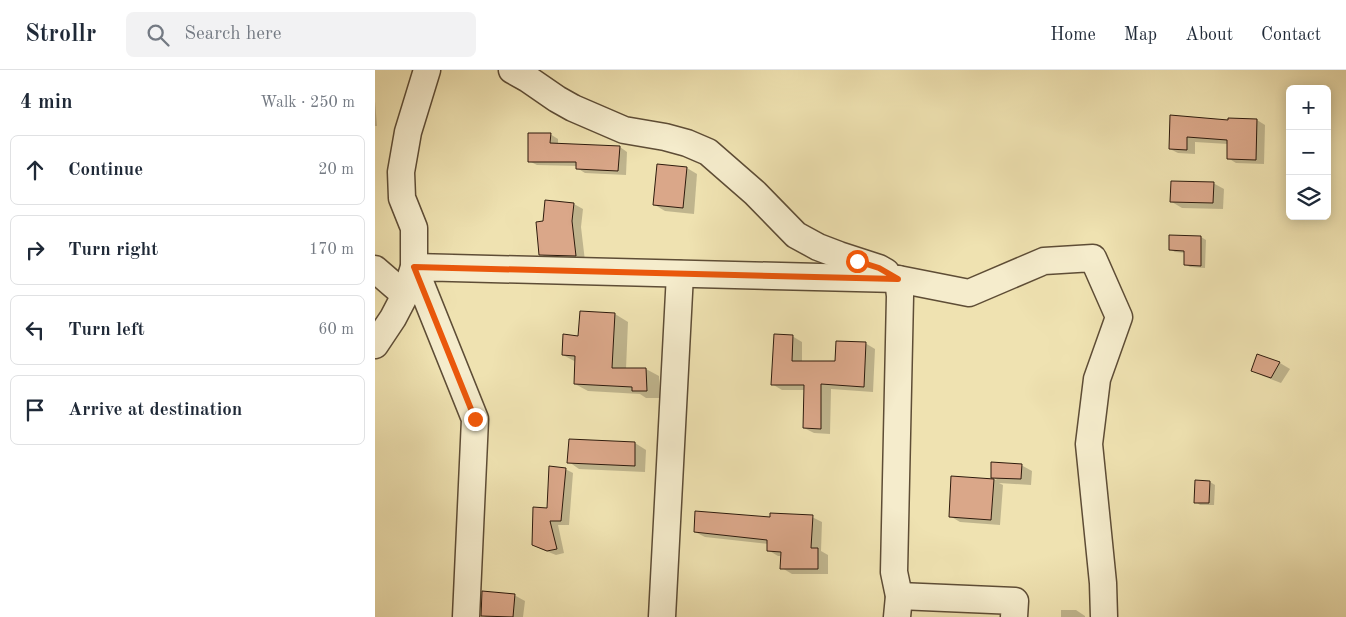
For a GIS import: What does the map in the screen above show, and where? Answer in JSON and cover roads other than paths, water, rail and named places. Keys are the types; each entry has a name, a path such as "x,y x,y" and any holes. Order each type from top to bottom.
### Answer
{"street":[{"path":"375,345 393,318 405,295 414,267 414,228 402,198 401,172 407,132 427,70"},
{"path":"512,70 573,108 624,130 665,136 708,152 755,193 795,235 818,247 879,268 898,279"},
{"path":"414,267 898,279 969,293 1044,262 1093,258 1119,316 1097,379 1089,444 1103,583 1103,617"},
{"path":"414,267 475,419 466,617"},
{"path":"375,269 405,295"},
{"path":"662,617 680,274"},
{"path":"898,279 900,296 893,572 898,606 1015,601 1015,617"}]}
